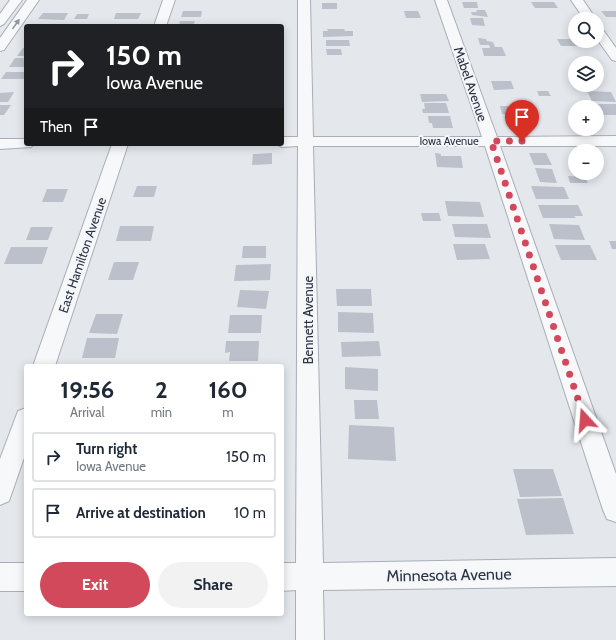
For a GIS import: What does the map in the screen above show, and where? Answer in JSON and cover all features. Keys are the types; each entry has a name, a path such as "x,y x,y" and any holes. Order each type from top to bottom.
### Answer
{"street":[{"path":"0,22 16,0"},
{"path":"0,48 33,0"},
{"path":"161,24 169,0"},
{"name":"Bennett Avenue","path":"304,0 310,640"},
{"name":"Mabel Avenue","path":"441,0 491,141 616,510"},
{"path":"576,0 585,12"},
{"path":"604,40 616,57"},
{"name":"Iowa Avenue","path":"284,142 616,141"},
{"path":"0,144 24,144"},
{"name":"East Hamilton Avenue","path":"45,364 119,146"},
{"path":"0,493 24,424"},
{"name":"Minnesota Avenue","path":"284,577 616,572"},
{"path":"0,577 24,577"}],"building":[{"path":"462,2 477,2 478,8 464,8"},
{"path":"531,2 554,2 558,8 535,8"},
{"path":"322,3 337,3 337,9 322,9"},
{"path":"476,10 485,10 488,17 472,15 471,12 477,12"},
{"path":"183,11 202,11 201,17 181,17"},
{"path":"404,11 418,11 421,18 406,18"},
{"path":"601,11 616,11 616,17 606,17 604,12"},
{"path":"43,13 68,13 64,20 38,19"},
{"path":"116,13 141,13 138,19 114,19"},
{"path":"77,14 89,14 87,19 74,19"},
{"path":"470,18 483,18 485,26 472,25"},
{"path":"180,21 195,21 194,24 179,24"},
{"path":"327,29 344,29 345,31 353,31 353,36 323,37 323,31 328,31"},
{"path":"478,38 493,42 495,47 502,47 506,56 484,56 482,48 490,48 489,45 480,45"},
{"path":"557,39 568,39 568,46 561,46"},
{"path":"326,40 349,40 350,46 326,46"},
{"path":"23,48 24,48 24,56 17,56"},
{"path":"326,49 341,49 342,55 327,55"},
{"path":"15,58 24,58 24,67 9,67"},
{"path":"6,72 24,72 24,79 1,79"},
{"path":"491,81 511,81 514,89 494,90"},
{"path":"537,91 548,91 551,96 539,96"},
{"path":"14,92 8,102 0,102 0,93"},
{"path":"588,92 611,92 616,102 604,102 604,100 592,100"},
{"path":"420,94 446,94 449,101 422,102"},
{"path":"424,103 446,103 449,113 423,113 422,109 425,109"},
{"path":"604,104 616,104 616,115 604,115"},
{"path":"0,105 11,105 4,115 0,115"},
{"path":"500,106 526,106 529,115 502,114"},
{"path":"428,116 450,116 453,128 433,128 432,123 429,123"},
{"path":"506,117 527,118 530,127 508,125"},
{"path":"272,153 272,164 252,165 253,154"},
{"path":"435,153 441,154 441,156 461,156 463,168 437,167"},
{"path":"529,153 546,153 552,165 534,165"},
{"path":"535,168 552,169 557,183 540,182"},
{"path":"569,180 586,180 588,183 570,183"},
{"path":"137,186 157,186 154,197 133,197"},
{"path":"531,186 564,187 569,199 536,199"},
{"path":"47,189 68,189 63,202 42,202"},
{"path":"445,201 480,202 484,217 448,216"},
{"path":"538,205 578,205 583,216 574,216 576,218 543,218"},
{"path":"421,213 439,213 441,221 423,221"},
{"path":"452,224 487,224 491,238 455,237"},
{"path":"549,224 579,225 585,240 554,239"},
{"path":"120,226 154,226 151,241 116,241"},
{"path":"31,227 53,227 48,240 26,240"},
{"path":"609,241 616,241 616,249 612,249"},
{"path":"453,244 485,244 490,259 457,260"},
{"path":"555,245 590,245 597,260 561,260"},
{"path":"243,246 266,246 266,258 242,258"},
{"path":"11,247 48,247 42,264 4,264"},
{"path":"114,262 139,262 133,280 108,280"},
{"path":"271,264 270,280 234,281 236,265"},
{"path":"336,289 371,289 372,306 337,306"},
{"path":"240,290 269,291 266,309 237,307"},
{"path":"338,312 373,313 374,333 338,332"},
{"path":"96,314 123,314 117,334 89,333"},
{"path":"230,315 262,315 261,333 228,333"},
{"path":"87,338 119,338 115,358 82,358"},
{"path":"226,341 259,341 258,361 229,361 230,352 225,353"},
{"path":"379,341 381,356 342,357 341,342"},
{"path":"345,367 378,369 378,391 345,389"},
{"path":"354,400 377,400 379,419 355,419"},
{"path":"349,425 394,427 396,461 348,459"},
{"path":"513,469 553,469 562,496 520,497"},
{"path":"563,498 574,534 526,535 517,499"}],"route":[{"path":"522,141 491,141 585,420"}]}
